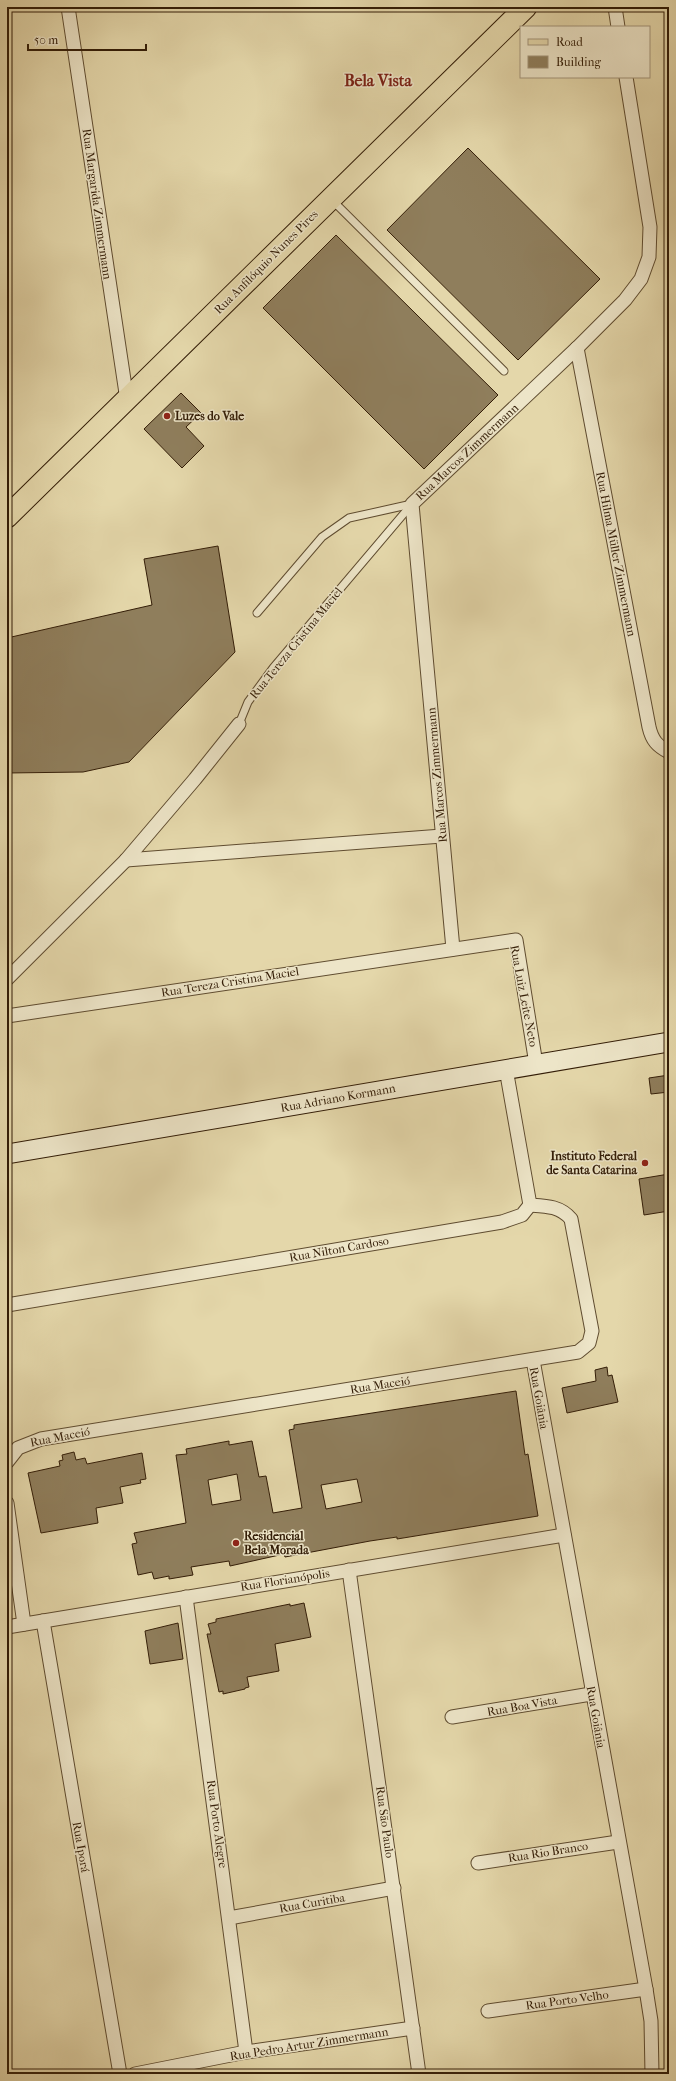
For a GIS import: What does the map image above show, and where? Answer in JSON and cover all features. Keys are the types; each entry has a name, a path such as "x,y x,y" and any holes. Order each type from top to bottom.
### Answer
{"main road":[{"name":"Rua Anfilóquio Nunes Pires","path":"7,517 526,7"}],"street":[{"name":"Rua Margarida Zimmermann","path":"68,7 126,400"},
{"path":"615,7 618,26"},
{"name":"Rua Marcos Zimmermann","path":"453,948 412,504 577,348 625,300 641,279 649,257 650,227 626,78"},
{"name":"Rua Hilma Müller Zimmermann","path":"577,348 649,727 652,737 660,747 669,752"},
{"name":"Rua Tereza Cristina Maciel","path":"7,979 126,860 195,779 238,724"},
{"path":"126,860 442,836"},
{"name":"Rua Luiz Leite Neto","path":"453,948 516,940 536,1064"},
{"name":"Rua Tereza Cristina Maciel","path":"7,1016 453,948"},
{"name":"Rua Adriano Kormann","path":"7,1154 669,1042"},
{"path":"506,1069 530,1205"},
{"name":"Rua Nilton Cardoso","path":"7,1305 502,1222 522,1215 530,1205"},
{"name":"Rua Maceió","path":"7,1462 18,1448 41,1439 578,1352 589,1343 592,1331 571,1219 561,1210 549,1206 530,1205"},
{"name":"Rua Goiânia","path":"533,1360 591,1694 646,1989 650,2021 652,2074"},
{"path":"7,1503 24,1624"},
{"name":"Rua Florianópolis","path":"7,1627 186,1596 564,1535"},
{"name":"Rua São Paulo","path":"349,1570 419,2074"},
{"name":"Rua Porto Alegre","path":"186,1596 246,2052"},
{"name":"Rua Iporá","path":"43,1621 120,2074"},
{"name":"Rua Boa Vista","path":"452,1717 591,1694"},
{"name":"Rua Rio Branco","path":"478,1863 618,1842"},
{"name":"Rua Curitiba","path":"229,1918 394,1888"},
{"name":"Rua Porto Velho","path":"488,2011 646,1989"},
{"name":"Rua Pedro Artur Zimmermann","path":"135,2074 246,2052 413,2028"}],"lane":[{"path":"330,198 504,371"},
{"path":"257,613 322,536 349,518 412,504"},
{"name":"Rua Tereza Cristina Maciel","path":"238,724 248,702 273,668 412,504"}],"building":[{"path":"468,148 600,279 518,360 387,230"},
{"path":"336,235 498,395 424,469 263,308"},
{"path":"181,393 201,413 186,427 204,446 182,468 144,429"},
{"path":"218,546 235,652 129,762 83,772 7,773 7,638 152,605 144,559"},
{"path":"669,1075 669,1092 651,1094 649,1078"},
{"path":"669,1174 669,1211 644,1215 639,1179"},
{"path":"607,1367 608,1376 612,1375 618,1402 567,1413 562,1388 596,1381 595,1370"},
{"path":"516,1391 525,1455 528,1454 538,1516 397,1539 397,1537 370,1541 285,1557 284,1554 230,1566 229,1561 191,1567 193,1575 169,1579 169,1576 154,1579 152,1572 138,1575 132,1544 137,1543 134,1533 186,1523 176,1455 187,1454 186,1449 229,1441 229,1445 252,1441 259,1477 266,1476 273,1513 302,1508 289,1430 294,1429 294,1425","holes":["237,1474 241,1500 212,1505 208,1480","357,1479 362,1502 326,1509 321,1485"]},
{"path":"74,1452 76,1460 85,1458 87,1464 142,1453 146,1479 140,1480 141,1483 120,1487 123,1503 96,1508 98,1523 41,1533 28,1473 60,1466 59,1461 63,1460 62,1455"},
{"path":"304,1603 311,1637 275,1644 279,1671 247,1677 249,1687 245,1689 223,1694 223,1691 219,1692 207,1634 211,1634 208,1624 216,1622 216,1619 290,1604 290,1606"},
{"path":"178,1623 183,1659 150,1664 145,1631"}],"place":[{"name":"Luzes do Vale","path":"167,416"},
{"name":"Instituto Federal de Santa Catarina","path":"645,1163"},
{"name":"Residencial Bela Morada","path":"236,1543"}],"district":[{"name":"Bela Vista","path":"378,80"}]}
